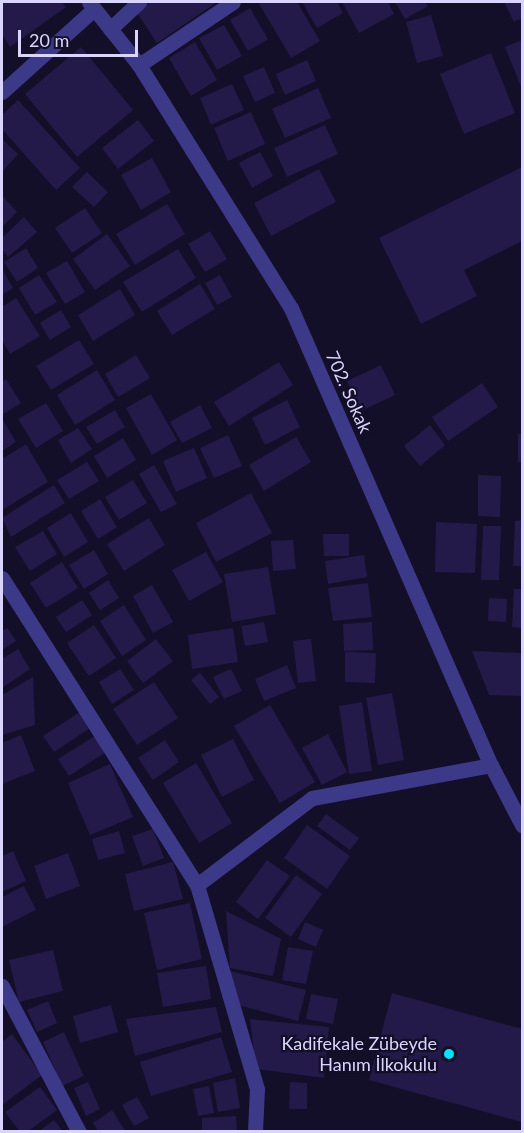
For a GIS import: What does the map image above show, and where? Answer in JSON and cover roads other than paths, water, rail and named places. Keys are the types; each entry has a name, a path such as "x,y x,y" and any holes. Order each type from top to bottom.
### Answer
{"street":[{"path":"110,29 139,2"},
{"path":"139,65 233,2"},
{"path":"2,92 92,5"},
{"name":"702. Sokak","path":"92,5 139,65 291,308 491,765 522,825"},
{"path":"2,578 196,885 257,1089 255,1131"},
{"path":"196,885 312,798 491,765"},
{"path":"2,986 79,1131"}],"place":[{"name":"Kadifekale Zübeyde Hanım İlkokulu","path":"449,1054"}]}
